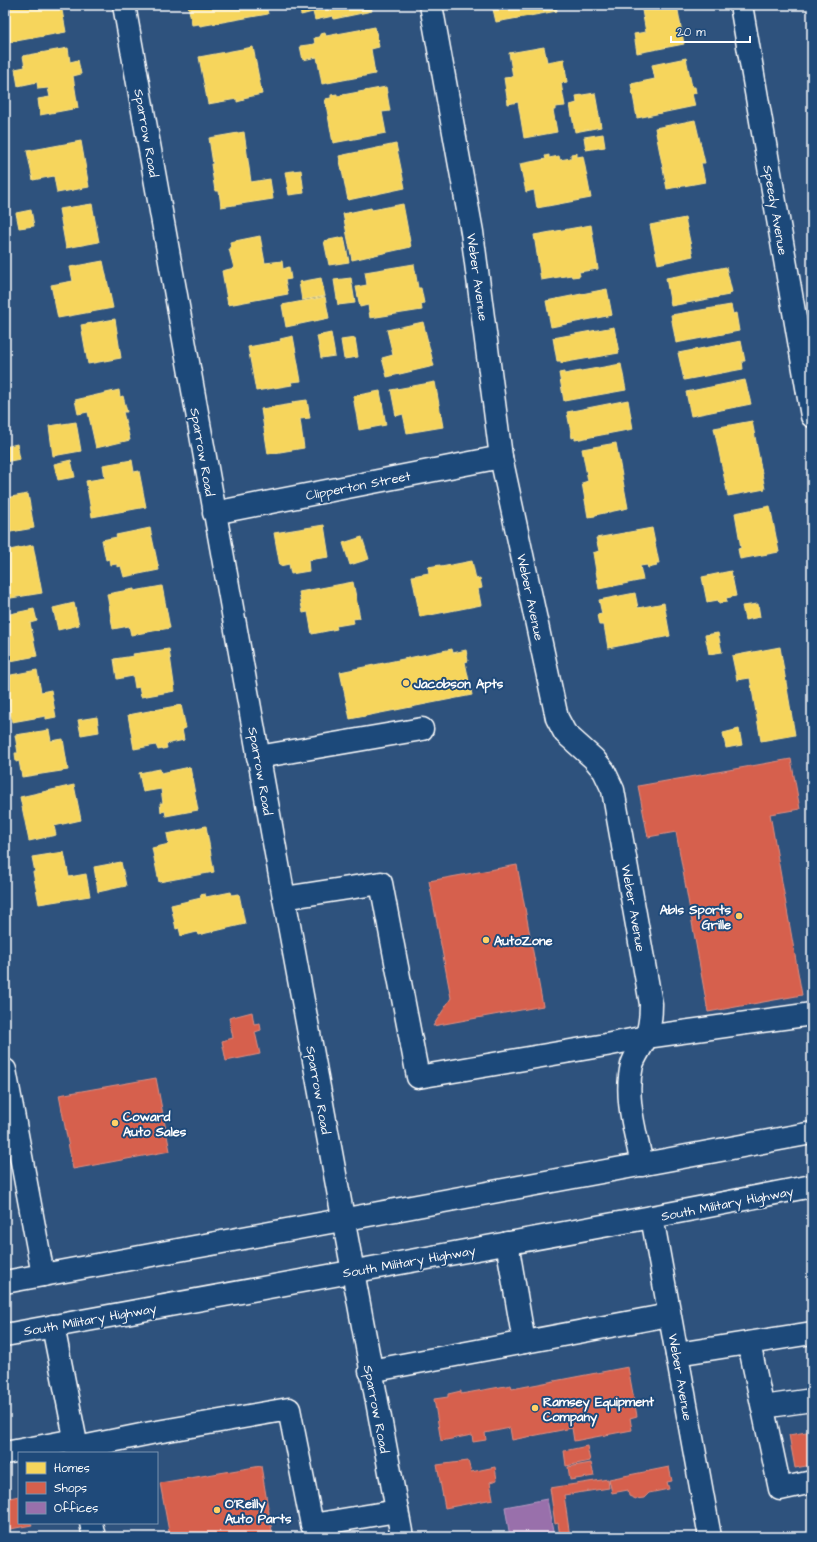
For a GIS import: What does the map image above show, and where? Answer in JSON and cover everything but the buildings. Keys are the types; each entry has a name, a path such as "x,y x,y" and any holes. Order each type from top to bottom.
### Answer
{"street":[{"name":"Sparrow Road","path":"124,5 342,1220 402,1537"},
{"name":"Weber Avenue","path":"431,5 472,232 501,457 557,718 564,733 594,759 604,771 612,790 651,1004 650,1021 646,1037 632,1064 630,1078 631,1110 642,1165"},
{"name":"Speedy Avenue","path":"741,5 812,416"},
{"name":"Clipperton Street","path":"214,513 501,457"},
{"path":"258,757 422,729"},
{"path":"284,898 381,883 418,1078 646,1037 812,1014"},
{"path":"5,1070 7,1092 43,1275"},
{"path":"5,1282 812,1133"},
{"name":"South Military Highway","path":"5,1335 652,1217 812,1186"},
{"name":"Weber Avenue","path":"652,1217 710,1537"},
{"path":"507,1243 524,1342"},
{"path":"370,1371 669,1315"},
{"path":"53,1326 77,1447"},
{"path":"677,1354 812,1333"},
{"path":"749,1343 780,1489 812,1482"},
{"path":"763,1407 812,1400"},
{"path":"5,1453 77,1447 159,1431 289,1409 312,1525 397,1511"},
{"path":"91,1524 94,1537"}],"place":[{"name":"Jacobson Apts","path":"406,683"},
{"name":"Abls Sports Grille","path":"739,916"},
{"name":"AutoZone","path":"486,940"},
{"name":"Coward Auto Sales","path":"115,1123"},
{"name":"Ramsey Equipment Company","path":"535,1408"},
{"name":"O'Reilly Auto Parts","path":"217,1510"}]}
